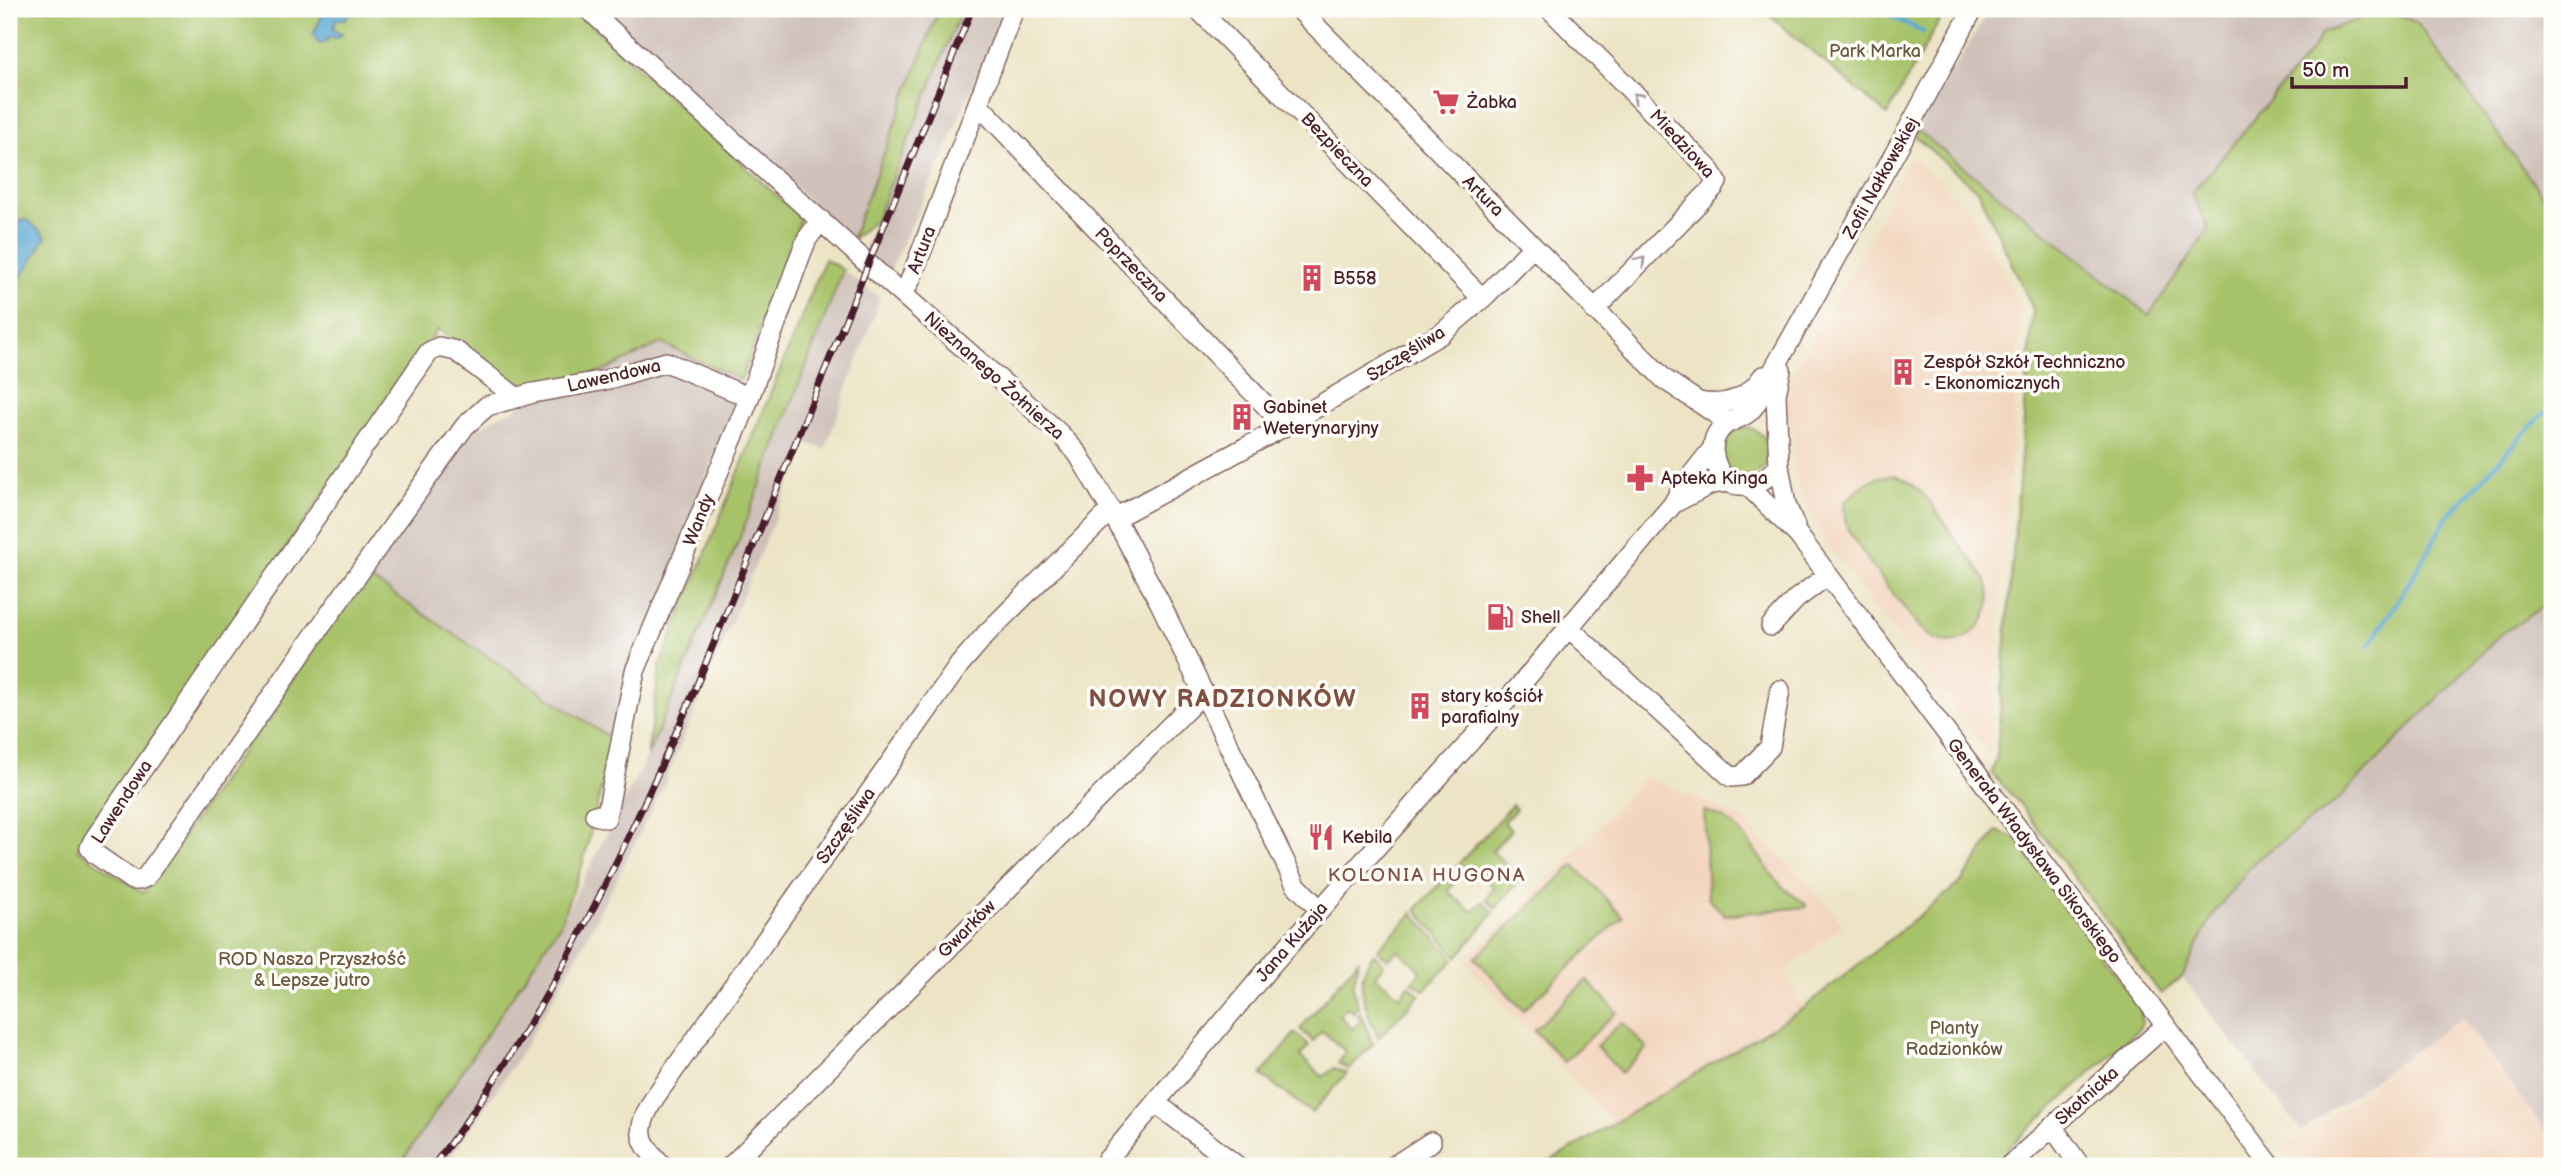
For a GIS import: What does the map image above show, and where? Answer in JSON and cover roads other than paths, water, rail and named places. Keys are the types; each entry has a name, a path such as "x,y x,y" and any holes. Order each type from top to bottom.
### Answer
{"street":[{"name":"Nieznanego Żołnierza","path":"588,9 1061,435 1084,464 1113,515 1204,692 1296,885 1320,910"},
{"name":"Artura","path":"903,294 1014,9"},
{"name":"Bezpieczna","path":"1198,9 1475,291"},
{"name":"Artura","path":"1299,9 1669,383 1714,443"},
{"name":"Miedziowa","path":"1550,9 1708,168 1717,182 1594,310"},
{"name":"Zofii Nałkowskiej","path":"1788,345 1973,9"},
{"name":"Poprzeczna","path":"978,104 1285,426"},
{"name":"Wandy","path":"595,816 606,818 635,671 748,397 807,239 821,220"},
{"name":"Szczęśliwa","path":"663,1166 649,1152 640,1134 642,1119 655,1097 960,664 987,633 1113,515 1285,426 1440,334 1485,296 1533,247"},
{"path":"1696,402 1721,404 1750,392 1788,345"},
{"path":"1779,466 1760,483 1748,486 1727,482 1714,461 1714,443 1734,420 1758,402 1788,345"},
{"path":"1788,345 1776,395 1779,466 1786,505 1798,535"},
{"name":"Lawendowa","path":"517,398 456,351 439,347 429,352 93,841 90,848 94,854 132,880 146,877 318,630 465,426 487,406 606,380 666,362 748,397"},
{"name":"Artura","path":"1669,383 1696,402 1734,420"},
{"path":"1734,420 1749,418 1766,425 1780,444"},
{"name":"Jana Kużaja","path":"1102,1166 1320,910 1473,740 1569,628 1673,504 1714,443"},
{"name":"Jana Kużaja","path":"1673,504 1711,484 1727,482"},
{"path":"1748,486 1798,535"},
{"name":"Generała Władysława Sikorskiego","path":"1798,535 2271,1166"},
{"path":"1771,626 1796,599 1828,575"},
{"path":"1569,628 1731,777 1742,776 1770,747 1780,691"},
{"name":"Gwarków","path":"731,1166 1204,692"},
{"name":"Skotnicka","path":"2008,1166 2165,1026"},
{"path":"1156,1103 1237,1166"},
{"path":"2052,1126 2080,1166"},
{"path":"1394,1166 1431,1142"}],"water":[{"path":"325,9 353,9 345,19 336,19 333,30 342,34 338,38 329,37 326,42 320,44 313,35"},
{"path":"28,220 46,237 9,297 9,221"}],"waterway":[{"path":"1878,9 1923,32"},
{"path":"2369,646 2445,520 2542,415 2552,409"}],"railway":[{"path":"433,1166 474,1111 546,995 580,935 640,812 696,687 972,9"}],"place":[{"name":"Żabka","path":"1446,102"},
{"name":"B558","path":"1312,278"},
{"name":"Zespół Szkół Techniczno - Ekonomicznych","path":"1903,372"},
{"name":"Gabinet Weterynaryjny","path":"1242,417"},
{"name":"Apteka Kinga","path":"1640,478"},
{"name":"Shell","path":"1500,617"},
{"name":"stary kościół parafialny","path":"1420,706"},
{"name":"Kebila","path":"1321,837"}],"district":[{"name":"NOWY RADZIONKÓW","path":"1223,699"},
{"name":"KOLONIA HUGONA","path":"1427,875"}],"park label":[{"name":"Park Marka","path":"1875,51"},
{"name":"ROD Nasza Przyszłość & Lepsze jutro","path":"312,969"},
{"name":"Planty Radzionków","path":"1954,1038"}]}
